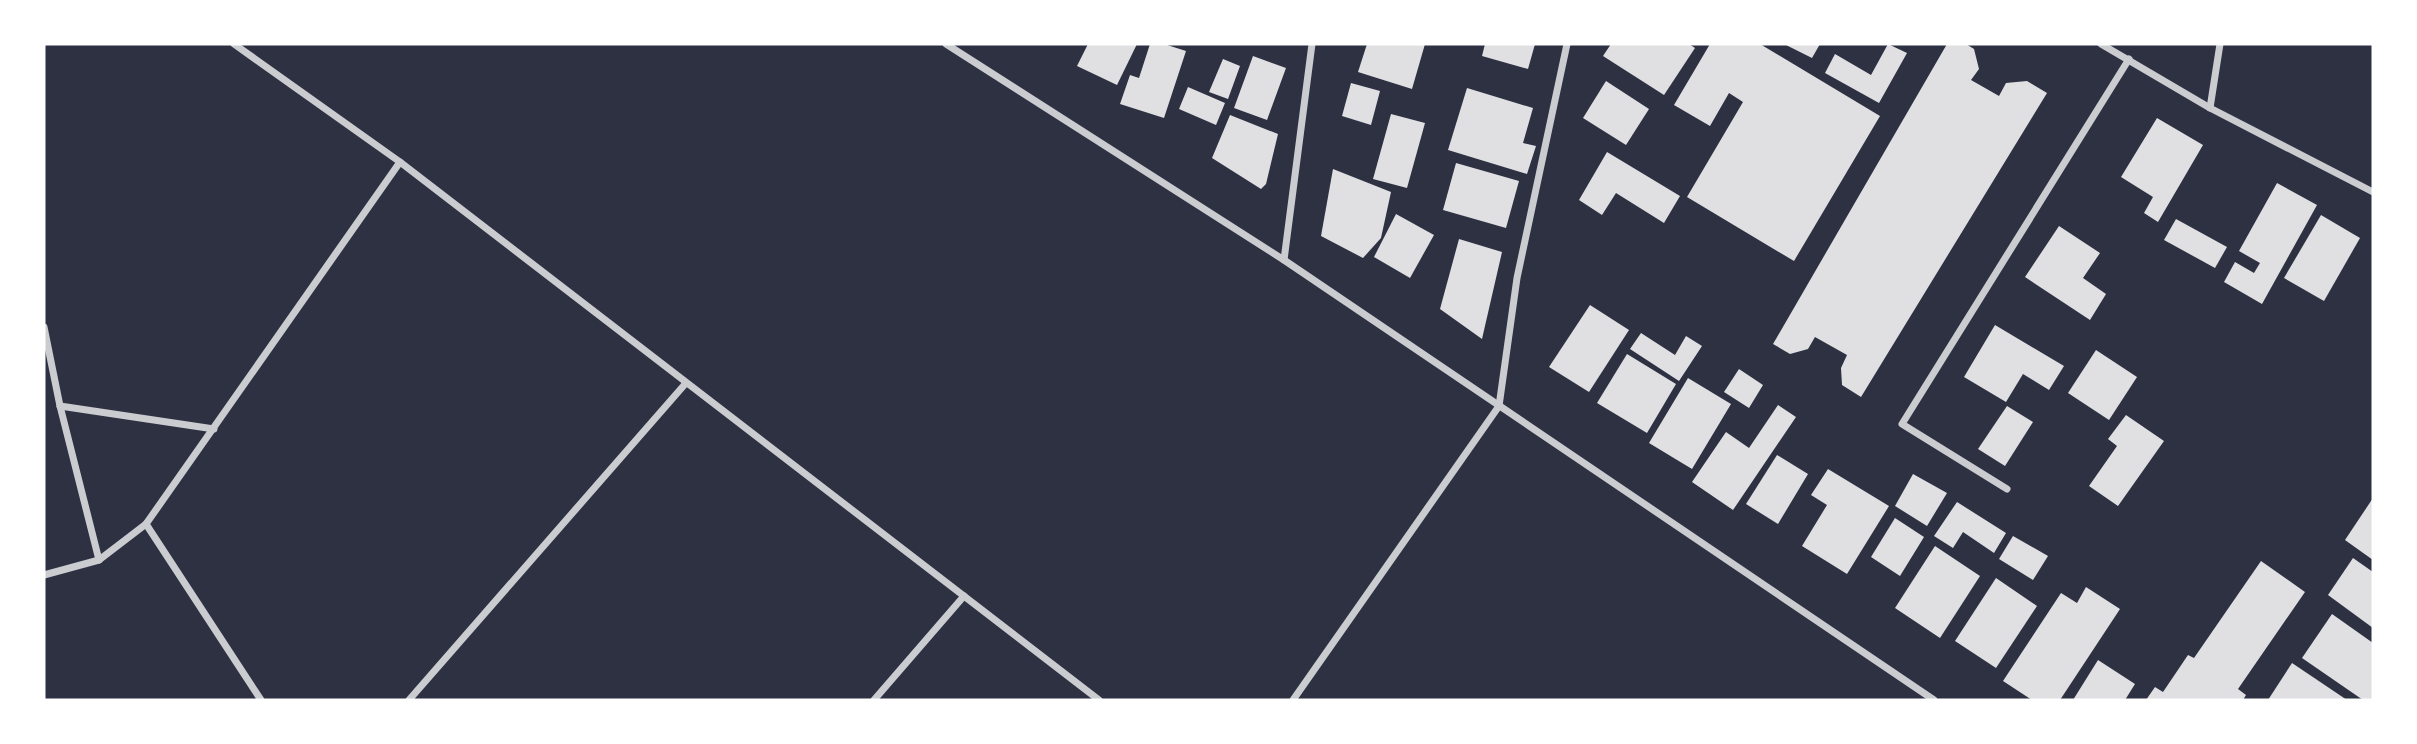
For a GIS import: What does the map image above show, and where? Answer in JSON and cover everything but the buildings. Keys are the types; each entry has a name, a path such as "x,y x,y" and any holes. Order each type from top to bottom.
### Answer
{"street":[{"path":"234,44 400,162 1099,700"},
{"path":"946,44 1284,260 1934,700"},
{"path":"1284,260 1312,44"},
{"path":"1293,700 1499,406 1517,278 1567,44"},
{"path":"2101,44 2210,108 2373,192"},
{"path":"2210,108 2220,44"},
{"path":"2007,489 1902,424 2129,59"},
{"path":"44,575 99,560 146,524 400,162"},
{"path":"44,327 60,406 99,560"},
{"path":"409,700 686,383"},
{"path":"60,406 214,429"},
{"path":"146,524 261,700"},
{"path":"874,700 964,596"}]}
